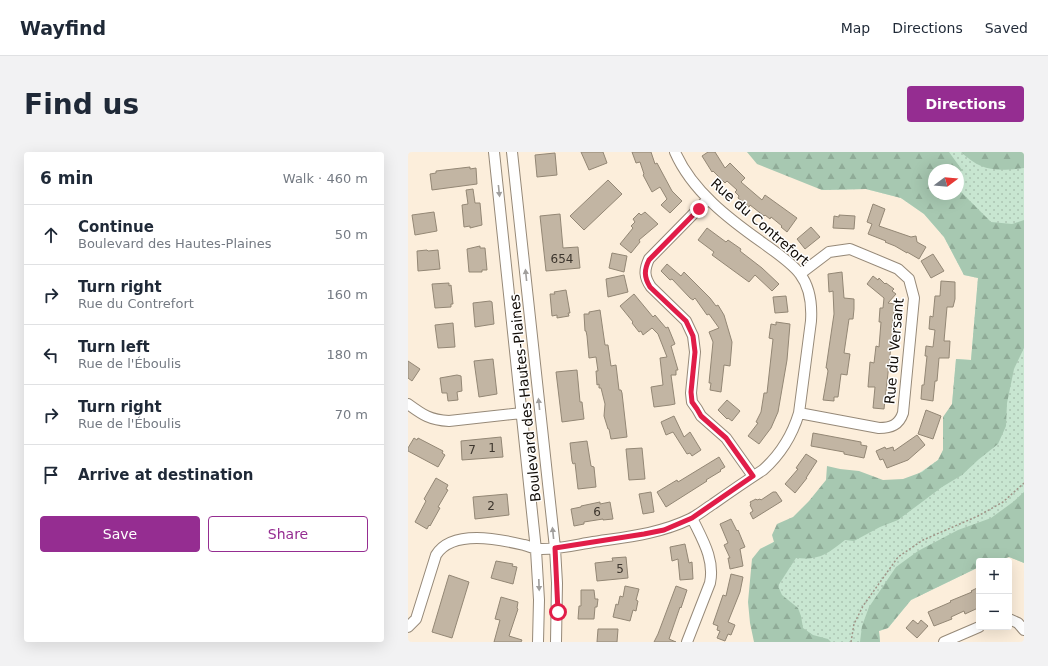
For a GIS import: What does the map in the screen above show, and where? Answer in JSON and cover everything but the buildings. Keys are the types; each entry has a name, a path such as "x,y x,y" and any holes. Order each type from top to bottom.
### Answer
{"street":[{"name":"Boulevard des Hautes-Plaines","path":"494,152 536,550 539,600 538,642"},
{"name":"Boulevard des Hautes-Plaines","path":"512,152 555,548 557,583 556,642"},
{"name":"Rue du Contrefort","path":"536,550 664,530 692,518 763,470 777,456 794,428 799,413 811,321 812,308 806,286 800,274 782,257 734,223 708,199 685,172 675,152"},
{"path":"708,199 649,260 646,266 646,280 650,287 686,321 693,336 695,352 691,392 694,406 701,416 726,438 753,476"},
{"name":"Rue du Versant","path":"799,413 879,428 891,427 900,420 914,298 909,279 898,269 850,249 829,252 800,274"},
{"path":"408,404 426,417 449,421 522,413"},
{"path":"687,642 710,583 712,573 709,553 692,518"},
{"path":"408,627 416,619 436,555 446,544 453,541 478,538 494,539 525,545 536,550"},
{"path":"1012,620 1018,623 1024,630"},
{"path":"944,642 976,628"}],"path":[{"path":"851,642 854,624 862,606 898,557 923,540 978,516 1003,502 1024,483"}],"green space":[{"path":"747,152 1024,152 1024,563 1009,557 976,558 976,568 911,600 888,628 879,631 880,642 759,642 760,549 886,484 912,478 938,460 949,439 956,359 971,360 978,278 964,275 944,237 924,214 901,198 866,189 822,190"},
{"path":"747,152 949,152 958,164 928,164 928,200 964,200 964,195 991,222 1012,224 1024,220 1024,348 1014,369 1007,403 1006,426 998,444 962,475 942,487 898,520 880,527 854,541 845,540 827,553 817,557 796,558 778,586 782,595 798,608 803,628 813,635 828,639 831,642 754,642 748,602 752,559 760,549 774,542 772,535 777,524 793,517 809,501 826,480 827,466 859,471 883,480 903,479 922,472 938,460 943,450 943,417 952,404 956,359 971,360 978,278 964,275 944,237 924,214 901,198 866,189 822,190 757,164"},
{"path":"961,152 1024,152 1024,168 1005,170 990,169 983,167 969,159"},
{"path":"1024,492 1024,563 1009,557 976,558 976,568 911,600 888,628 879,631 880,642 860,642 862,626 869,607 896,567 918,551 958,530 991,518"}],"route":[{"path":"558,612 555,548 664,530 692,518 753,476 726,438 719,430 701,416 692,402 691,392 695,344 690,328 686,321 650,287 646,280 646,266 649,260 699,209"}]}
